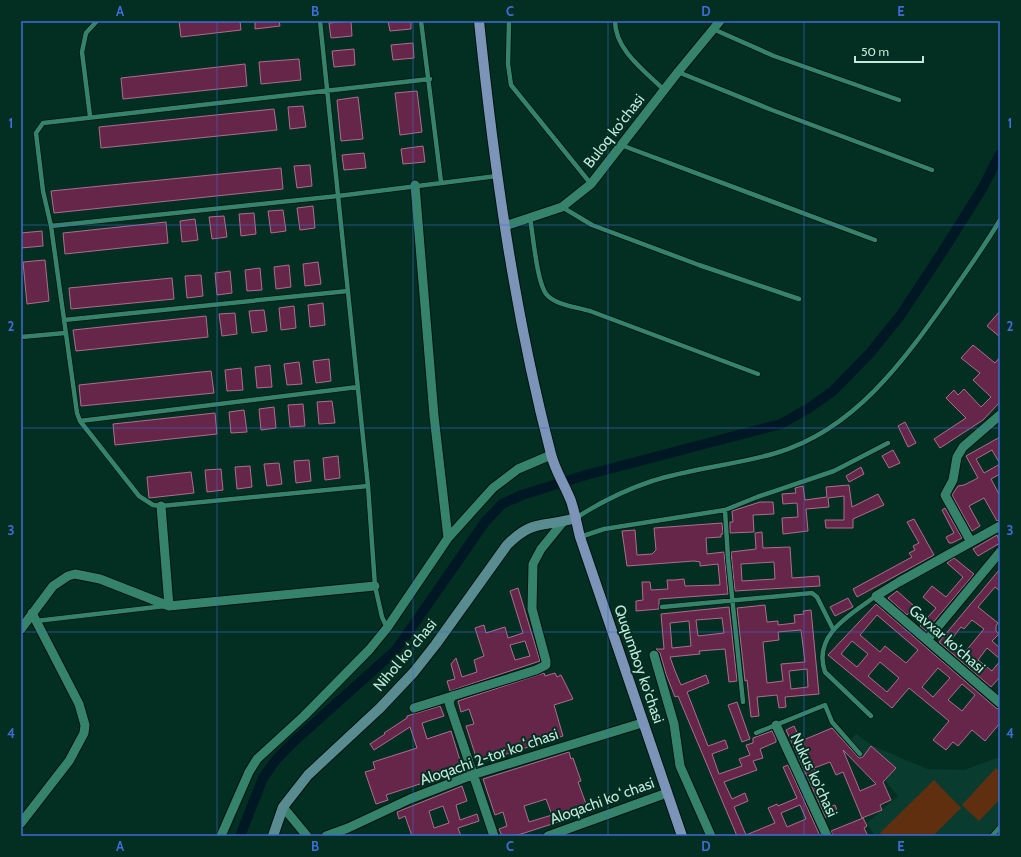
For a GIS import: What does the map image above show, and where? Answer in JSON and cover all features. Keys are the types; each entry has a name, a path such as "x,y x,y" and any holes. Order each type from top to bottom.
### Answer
{"main road":[{"name":"Ququmboy ko'chasi","path":"479,21 497,176 505,226 521,322 551,455 571,501 580,537 642,723 682,836"},
{"name":"Nihol koʻchasi","path":"273,836 283,807 308,775 380,708 414,672 436,644 507,545 519,533 532,526 562,522 576,518"}],"street":[{"name":"Buloq ko'chasi","path":"505,226 562,207 591,184 678,72 720,21"},
{"path":"415,186 434,416 448,538"},
{"path":"971,542 945,495 953,480 957,457 963,447 1000,415"},
{"path":"222,836 249,772 257,759 304,716 369,650 387,628 448,538 493,488 518,469 551,455"},
{"path":"161,506 168,606"},
{"path":"414,708 546,665 532,609 533,564 541,549 562,522"},
{"path":"876,596 1000,526"},
{"path":"927,640 1000,552"},
{"path":"21,629 53,586 68,576 75,574 100,579 168,606 375,586"},
{"name":"Gavxar ko'chasi","path":"876,596 1000,703"},
{"path":"21,824 69,760 84,733 85,724 79,704 32,613"},
{"path":"654,655 674,724 680,766 711,836"},
{"path":"452,696 449,702 450,706 472,775 494,836"},
{"name":"Aloqachi 2-tor koʻchasi","path":"326,836 348,828 410,799 472,775 642,723"},
{"name":"Nukus ko'chasi","path":"776,725 827,836"},
{"name":"Aloqachi koʻchasi","path":"548,836 667,793"},
{"path":"283,807 307,836"}],"lane":[{"path":"90,116 82,52 86,33 97,21"},
{"path":"320,21 368,486 375,586 382,617 387,628"},
{"path":"421,21 430,79 441,182"},
{"path":"509,21 508,76 511,86 591,184"},
{"path":"616,21 616,35 620,44 664,90"},
{"path":"713,29 774,56 900,100"},
{"path":"678,72 932,170"},
{"path":"368,486 161,506 153,505 139,496 80,421 75,406 64,320 50,226 43,191 36,133 43,123 90,116 430,79"},
{"path":"621,145 875,240"},
{"path":"50,226 338,196 497,176"},
{"path":"562,207 592,224 699,265 799,299"},
{"path":"530,218 539,272 547,296 554,300 587,310 758,374"},
{"path":"576,518 598,504 652,481 776,453 809,440 842,420 878,389 928,327 988,240 1000,220"},
{"path":"64,320 348,291"},
{"path":"21,337 65,333"},
{"path":"80,421 358,387"},
{"path":"580,537 604,529 725,510 757,497 834,471 888,443"},
{"path":"725,510 728,558 743,702"},
{"path":"662,607 812,594 817,597 833,629"},
{"path":"871,716 825,672 822,664 823,651 833,629 876,596"},
{"path":"36,621 168,606"},
{"path":"756,733 825,705 832,722 860,754"},
{"path":"992,836 1000,827"}],"shaded area":[{"path":"856,734 873,746 927,769 964,770 1000,757 1000,836 875,836 867,823 898,796 850,740"},
{"path":"996,768 1000,771 1000,799 979,821 962,805"},
{"path":"934,780 961,808 933,836 882,836 880,833"}],"building":[{"path":"179,21 240,21 241,30 181,37"},
{"path":"255,21 279,21 280,26 255,29"},
{"path":"351,21 352,36 331,38 329,23"},
{"path":"388,21 411,21 411,29 390,31"},
{"path":"413,43 414,58 393,60 391,45"},
{"path":"354,49 355,65 334,67 332,51"},
{"path":"299,59 301,80 261,84 259,62"},
{"path":"245,64 247,86 123,99 121,78"},
{"path":"417,91 422,132 400,135 395,93"},
{"path":"358,97 363,139 341,141 337,100"},
{"path":"303,106 306,127 290,129 288,107"},
{"path":"274,109 277,130 101,148 99,127"},
{"path":"423,146 425,162 403,164 401,149"},
{"path":"364,153 366,168 344,170 342,155"},
{"path":"310,165 312,186 297,188 294,166"},
{"path":"281,168 283,189 54,213 51,191"},
{"path":"313,206 315,228 300,230 297,208"},
{"path":"283,210 286,231 271,233 268,211"},
{"path":"254,213 256,234 241,236 239,214"},
{"path":"224,216 227,237 212,239 209,217"},
{"path":"195,219 198,240 182,242 180,221"},
{"path":"166,222 168,243 65,254 63,233"},
{"path":"42,231 43,246 21,248 21,233"},
{"path":"45,260 49,301 27,304 23,262"},
{"path":"318,262 321,284 305,286 303,264"},
{"path":"289,265 291,287 276,289 274,267"},
{"path":"260,268 262,290 247,291 245,270"},
{"path":"230,271 232,293 217,295 215,273"},
{"path":"201,275 203,296 187,298 185,276"},
{"path":"172,278 174,299 71,309 69,288"},
{"path":"323,303 325,325 310,327 308,305"},
{"path":"294,306 296,328 281,330 279,308"},
{"path":"264,310 267,331 252,333 249,311"},
{"path":"1000,311 1000,337 987,326"},
{"path":"235,313 237,334 222,336 219,314"},
{"path":"206,316 208,337 76,351 73,330"},
{"path":"973,345 995,363 1000,357 1000,402 983,420 940,448 934,439 966,418 946,398 954,390 958,395 964,389 981,407 991,397 973,380 980,373 961,358"},
{"path":"329,359 331,381 316,383 313,361"},
{"path":"299,362 302,384 287,385 284,364"},
{"path":"270,365 272,387 257,388 255,367"},
{"path":"241,368 243,390 227,391 225,370"},
{"path":"211,371 214,393 81,406 79,385"},
{"path":"332,401 335,423 319,424 317,402"},
{"path":"303,404 305,426 290,427 288,405"},
{"path":"274,407 276,428 261,430 259,409"},
{"path":"244,410 247,432 231,433 229,412"},
{"path":"215,413 217,434 115,445 113,424"},
{"path":"905,422 916,443 908,447 898,426"},
{"path":"1000,437 1000,464 1000,474 991,479 1000,496 1000,520 997,521 984,498 969,506 980,526 972,531 952,495 958,486 964,485 978,478 966,456","holes":["992,450 1000,464 984,473 976,459"]},
{"path":"893,450 900,463 889,468 882,456"},
{"path":"338,456 340,478 325,480 323,458"},
{"path":"309,460 311,481 296,483 294,461"},
{"path":"279,463 282,484 267,486 264,464"},
{"path":"250,466 252,487 237,489 235,467"},
{"path":"861,467 864,474 849,482 846,476"},
{"path":"221,469 223,490 207,492 205,470"},
{"path":"191,472 194,493 149,498 147,477"},
{"path":"849,485 852,507 878,494 884,505 853,519 853,528 826,528 825,520 844,520 844,496 828,498 829,507 806,509 808,531 783,534 782,518 798,517 797,503 783,504 782,494 796,493 795,488 803,486 805,500 827,497 826,487"},
{"path":"760,502 773,502 774,514 753,515 754,532 730,533 730,522 733,522 732,511"},
{"path":"945,508 962,538 952,543 949,543 946,537 954,533 942,510"},
{"path":"914,519 934,555 857,597 853,589 912,557 909,553 915,550 913,546 919,543 907,522"},
{"path":"722,523 723,534 721,534 721,537 706,538 707,554 724,552 728,594 659,599 659,609 636,611 636,601 643,600 642,582 650,582 651,590 668,589 667,580 684,579 685,586 720,585 718,564 700,566 700,562 694,561 627,566 622,531 635,530 637,555 652,554 656,550 654,528"},
{"path":"762,532 763,548 790,547 792,578 819,576 820,586 735,591 731,552 756,549 755,533","holes":["774,562 775,579 742,581 741,564"]},
{"path":"997,535 1000,543 978,556 973,549"},
{"path":"954,558 974,574 926,631 920,626 936,608 923,597 932,586 946,597 963,577 947,563"},
{"path":"1000,569 1000,591 995,587 978,607 998,623 996,626 996,631 999,634 992,641 1000,648 1000,659 987,648 978,660 992,671 1000,661 1000,677 991,687 939,642","holes":["972,620 984,629 965,652 951,640 961,627 964,629"]},
{"path":"518,588 540,661 450,691 447,681 455,679 451,664 456,658 462,677 477,672 474,660 484,656 475,628 484,625 486,633 505,627 508,638 523,633 510,591","holes":["525,641 530,656 515,660 510,645"]},
{"path":"897,591 914,606 907,615 888,598"},
{"path":"848,598 853,607 835,616 830,607"},
{"path":"876,604 996,708 1000,709 1000,723 985,741 972,730 958,746 953,742 946,750 933,740 949,721 909,688 892,708 828,655","holes":["877,615 918,650 906,663 885,646 880,652 860,635","852,641 868,654 857,667 841,654","880,662 899,678 887,692 868,676","938,668 950,678 933,697 922,687","962,684 975,695 962,711 948,700"]},
{"path":"765,605 767,622 778,621 778,625 795,623 794,615 804,614 803,611 811,610 819,694 785,697 786,707 779,708 777,695 757,697 759,716 751,717 747,680 745,681 737,608","holes":["801,630 805,662 781,664 783,681 767,683 763,642 779,640 778,632","807,669 808,687 791,689 789,671"]},
{"path":"729,607 737,681 729,682 725,649 699,651 700,654 670,657 681,685 706,675 709,683 687,692 708,746 725,740 728,748 712,754 719,774 742,766 739,759 750,755 746,745 753,743 753,738 772,731 776,739 776,742 760,749 763,758 753,761 757,770 724,782 732,799 745,793 748,801 734,807 746,835 775,823 768,808 777,804 778,806 797,798 783,767 788,765 820,836 737,836 678,696 675,697 660,653 656,649 664,649 661,614","holes":["722,618 724,633 698,636 696,620","689,621 691,646 672,648 670,623","800,805 806,819 787,827 781,813"]},
{"path":"544,673 545,676 555,673 557,677 561,675 573,699 554,705 563,736 478,763 466,726 474,724 469,709 461,712 458,701"},
{"path":"737,702 750,739 742,742 728,705"},
{"path":"440,706 444,716 422,723 427,739 451,731 463,770 386,795 388,800 376,804 365,772 375,769 373,762 417,748 410,727 374,750 370,744 407,718 407,716"},
{"path":"794,726 801,741 832,728 859,758 863,757 871,746 896,768 883,782 891,800 880,805 882,810 862,818 843,772 836,775 830,762 814,768 830,807 835,805 838,813 826,818 786,730","holes":["843,750 876,784 860,791"]},
{"path":"569,752 571,759 573,758 581,781 578,782 589,812 515,836 502,836 499,829 507,826 503,812 495,815 483,779","holes":["546,799 552,815 529,822 524,806"]},
{"path":"462,786 467,801 456,805 460,820 477,814 479,821 458,828 461,836 412,836 405,816 399,819 397,812","holes":["443,806 449,823 434,828 429,811"]},
{"path":"863,818 867,826 864,828 868,836 833,836 831,831"}],"waterway":[{"path":"240,836 263,778 275,761 291,744 396,650 485,522 502,504 522,495 586,475 781,424 809,408 833,391 870,353 900,316 982,189 1000,154"}]}
